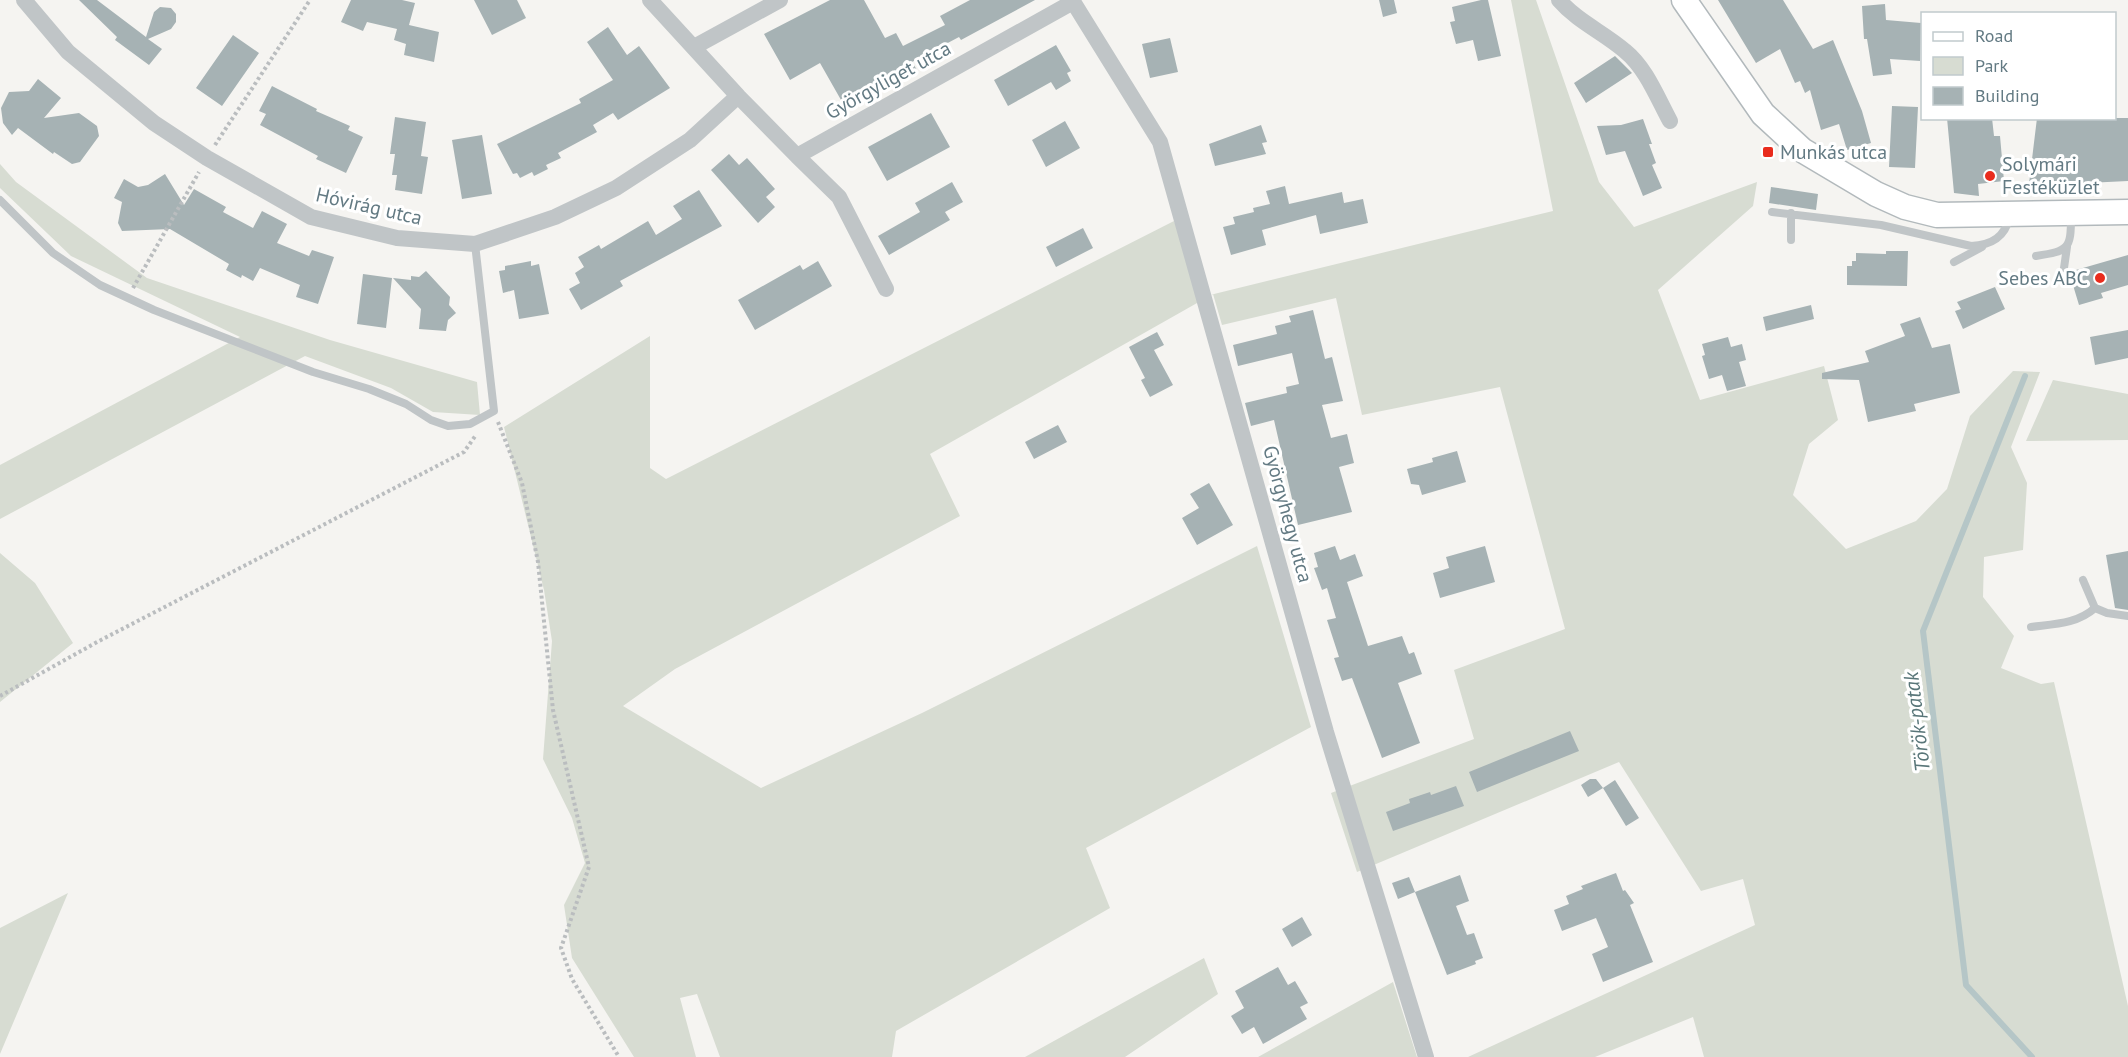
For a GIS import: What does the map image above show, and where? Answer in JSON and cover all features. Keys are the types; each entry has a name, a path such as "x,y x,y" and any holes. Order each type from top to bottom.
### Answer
{"main road":[{"path":"1684,0 1763,114 1802,150 1836,172 1905,207 1938,215 2128,212"}],"street":[{"name":"Hóvirág utca","path":"24,0 68,52 154,123 207,158 311,217 397,238 475,244 555,217 616,188 690,140 738,96"},
{"path":"650,0 738,96 839,197 886,289"},
{"path":"694,47 780,0"},
{"path":"1559,0 1573,16 1630,55 1645,75 1670,121"},
{"name":"Györgyliget utca","path":"797,156 1073,1"},
{"name":"Györgyhegy utca","path":"1073,1 1160,142 1326,732 1426,1057"}],"lane":[{"path":"0,200 53,253 100,285 154,310 313,372 369,388 406,404 431,420 448,426 470,424 494,411 475,244"},
{"path":"1772,212 1881,225 1971,246 1985,245"},
{"path":"1791,213 1791,240"},
{"path":"2064,268 2067,247 2071,241 2071,213"},
{"path":"1954,262 2001,236 2007,230 2010,214"},
{"path":"2036,256 2058,252 2067,247"},
{"path":"2084,580 2095,608 2107,613 2128,616"},
{"path":"2031,627 2073,621 2086,616 2095,608"}],"path":[{"path":"0,696 99,641 464,452 494,411"},
{"path":"494,411 522,483 538,562 553,710 589,867 561,948 572,979 619,1057"}],"green space":[{"path":"1511,0 1536,0 1599,182 1634,227 1757,182 1753,206 1658,290 1700,400 1824,366 1838,420 1809,444 1793,495 1846,549 1916,521 1947,489 1970,416 2013,371 2040,372 2011,447 2027,483 2023,550 1984,557 1983,597 2014,636 2001,668 2041,684 2054,682 2128,1006 2128,1057 1704,1057 1693,1017 1595,1057 1468,1057 1755,925 1743,879 1701,891 1619,762 1357,872 1331,793 1474,739 1454,670 1565,629 1500,387 1362,415 1336,298 1222,325 1213,294 1553,211"},
{"path":"0,164 16,182 147,278 330,340 477,382 480,415 433,412 391,388 305,356 0,519 0,465 240,337 71,256 0,188"},
{"path":"1174,221 1199,281 1202,299 1210,296 930,454 960,516 675,669 623,706 761,788 922,713 1257,546 1311,727 1086,848 1110,908 896,1031 892,1057 720,1057 697,994 680,998 696,1057 634,1057 572,958 564,905 585,863 572,818 543,759 552,641 544,590 504,427 650,336 650,468 666,479"},
{"path":"2053,380 2128,394 2128,440 2026,441"},
{"path":"0,553 35,583 73,643 0,702"},
{"path":"68,893 0,1054 0,928"},
{"path":"1204,958 1218,994 1125,1057 1025,1057"},
{"path":"1393,982 1417,1057 1258,1057"}],"building":[{"path":"79,0 97,0 146,37 154,12 160,7 171,8 176,14 176,22 171,29 148,39 162,49 149,65 115,40 117,37"},
{"path":"351,0 402,0 415,3 409,25 439,32 434,62 404,55 406,44 394,40 397,29 367,22 363,31 341,22"},
{"path":"474,0 517,0 526,18 492,35"},
{"path":"830,0 864,0 885,38 896,33 903,46 945,25 940,16 970,0 1035,0 961,40 959,37 912,62 917,70 845,107 820,63 790,80 764,34"},
{"path":"1379,0 1394,0 1397,13 1383,17"},
{"path":"1488,0 1501,56 1478,61 1473,40 1456,44 1450,22 1455,21 1452,7"},
{"path":"1718,0 1783,0 1813,49 1833,40 1862,111 1871,143 1847,150 1839,124 1821,130 1810,90 1805,93 1800,81 1795,83 1780,49 1756,63"},
{"path":"1885,4 1886,20 1921,23 1920,61 1890,59 1892,74 1873,76 1867,39 1864,39 1862,6"},
{"path":"608,27 627,55 639,46 670,88 618,120 613,113 593,125 597,132 558,153 561,158 546,165 548,169 534,176 532,172 520,178 517,173 513,174 497,144 581,103 579,99 613,80 587,42"},
{"path":"233,35 259,53 222,106 196,88"},
{"path":"1170,38 1178,72 1150,78 1142,44"},
{"path":"1056,45 1071,71 1067,73 1071,81 1056,90 1051,82 1008,106 994,80"},
{"path":"1615,56 1632,73 1586,103 1574,83"},
{"path":"38,79 61,98 44,118 79,113 97,126 99,136 80,162 72,164 54,152 53,154 18,128 12,135 3,123 1,108 9,92 29,91"},
{"path":"272,86 317,109 316,111 350,126 348,130 363,137 346,173 316,159 318,156 260,125 266,114 259,111"},
{"path":"1892,106 1918,107 1915,168 1889,167"},
{"path":"931,113 950,147 887,181 868,147"},
{"path":"395,117 426,122 421,156 428,157 422,194 395,190 397,175 392,175 395,154 390,154"},
{"path":"2128,118 2128,181 2046,185 2045,194 2028,192 2037,120"},
{"path":"1643,119 1656,163 1652,165 1662,188 1643,196 1625,151 1606,155 1597,126 1621,125"},
{"path":"1947,120 1992,120 1994,136 2000,136 2004,181 1978,184 1979,196 1954,193"},
{"path":"1065,121 1080,148 1046,167 1032,140"},
{"path":"1261,125 1267,142 1262,143 1266,154 1215,166 1209,144"},
{"path":"482,135 492,194 462,199 452,140"},
{"path":"729,154 739,165 747,158 775,189 766,197 775,207 758,223 711,170"},
{"path":"165,174 184,205 194,189 226,207 223,212 253,228 262,211 287,224 277,243 309,256 312,250 334,257 318,304 296,297 300,285 260,268 253,281 242,275 241,278 226,270 229,264 170,229 122,231 118,223 122,202 114,198 124,179 138,187 148,185"},
{"path":"952,182 963,202 945,212 950,220 889,255 878,236 920,212 915,203"},
{"path":"1285,186 1289,204 1342,192 1344,203 1363,199 1368,223 1320,234 1316,215 1262,230 1266,245 1231,255 1223,227 1235,224 1233,217 1254,212 1253,208 1270,204 1266,191"},
{"path":"1771,187 1818,194 1816,210 1769,203"},
{"path":"699,190 722,226 620,281 623,286 581,310 569,289 580,283 575,273 584,267 578,257 599,245 601,249 648,221 656,235 682,219 673,206"},
{"path":"1083,228 1093,248 1056,267 1046,247"},
{"path":"1886,251 1908,251 1907,286 1847,285 1847,266 1852,266 1852,261 1856,261 1856,253 1886,254"},
{"name":"Sebes ABC","path":"2128,255 2128,285 2101,293 2103,298 2079,305 2069,272"},
{"path":"531,261 531,266 539,264 549,314 519,319 514,290 503,293 499,271 505,270 505,266"},
{"path":"818,261 832,286 755,330 738,300 800,265 803,270"},
{"path":"426,271 450,297 449,305 456,313 448,320 446,331 419,329 421,309 393,278 411,280 411,276 419,277"},
{"path":"363,274 392,278 386,328 357,324"},
{"path":"1995,287 2005,309 1963,329 1955,311 1961,309 1957,302"},
{"path":"1811,305 1814,319 1766,331 1763,317"},
{"path":"1313,310 1325,359 1332,357 1343,401 1322,405 1331,438 1347,434 1354,463 1339,467 1352,512 1298,525 1274,420 1251,426 1245,403 1287,393 1286,387 1299,384 1292,353 1238,366 1233,345 1277,334 1275,326 1291,322 1289,316"},
{"path":"1920,317 1932,348 1950,344 1960,393 1914,404 1916,411 1868,422 1859,380 1822,379 1822,373 1869,362 1865,351 1905,336 1900,324"},
{"path":"2128,330 2128,358 2095,365 2090,337"},
{"path":"1157,332 1164,345 1154,350 1173,385 1150,397 1141,380 1145,378 1129,347"},
{"path":"1728,337 1731,347 1742,344 1746,360 1739,362 1746,386 1727,391 1722,375 1709,379 1702,356 1705,355 1702,344"},
{"path":"1058,425 1067,442 1034,459 1025,442"},
{"path":"1457,451 1466,482 1422,495 1419,485 1411,484 1407,469 1433,462 1432,458"},
{"path":"1209,483 1233,525 1197,545 1182,518 1199,508 1190,494"},
{"path":"1335,546 1340,560 1355,554 1363,576 1347,582 1368,646 1402,636 1409,654 1414,652 1422,674 1398,683 1420,743 1382,758 1352,678 1342,681 1334,658 1339,657 1327,620 1336,618 1327,588 1322,590 1314,568 1318,567 1314,553"},
{"path":"1485,546 1495,582 1440,598 1433,573 1449,568 1446,557"},
{"path":"2128,551 2128,610 2115,608 2106,555"},
{"path":"1570,731 1579,751 1477,792 1469,772"},
{"path":"1590,779 1596,779 1603,788 1588,797 1581,785"},
{"path":"1615,780 1639,818 1626,826 1603,788"},
{"path":"1456,786 1464,806 1393,831 1386,812 1410,803 1409,799 1430,792 1431,795"},
{"path":"1616,873 1623,891 1625,890 1634,903 1630,905 1653,962 1603,982 1592,954 1608,947 1596,918 1562,931 1554,910 1569,904 1566,896 1583,889 1581,886"},
{"path":"1460,875 1469,901 1456,906 1467,935 1474,933 1483,958 1475,961 1476,964 1447,975 1415,892"},
{"path":"1409,877 1415,892 1398,899 1392,883"},
{"path":"1302,917 1312,935 1292,947 1282,929"},
{"path":"1278,967 1288,985 1295,981 1308,1003 1300,1007 1307,1019 1263,1044 1254,1027 1242,1034 1231,1016 1244,1008 1235,991"}],"waterway":[{"name":"Török-patak","path":"2025,376 1923,631 1966,985 2032,1057"}],"place":[{"name":"Munkás utca","path":"1768,152"},
{"name":"Solymári Festéküzlet","path":"1990,176"},
{"name":"Sebes ABC","path":"2100,278"}]}
